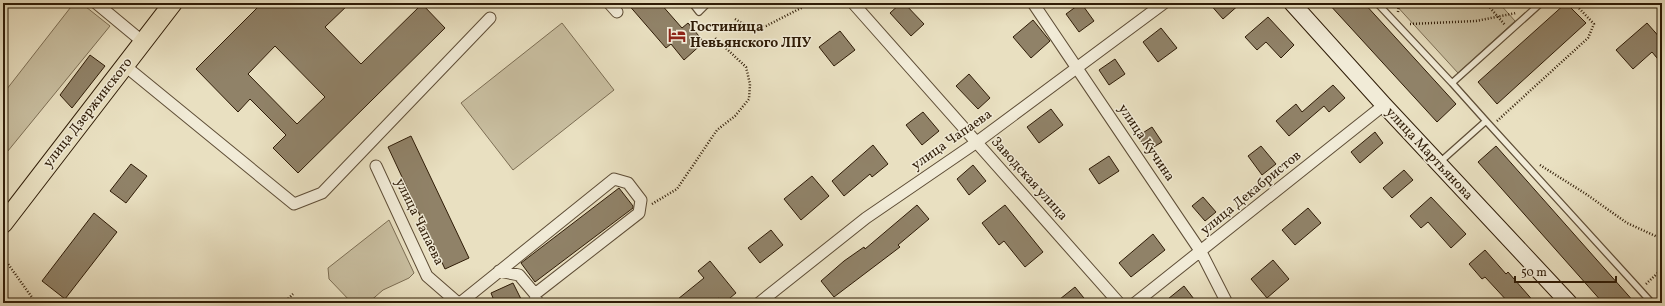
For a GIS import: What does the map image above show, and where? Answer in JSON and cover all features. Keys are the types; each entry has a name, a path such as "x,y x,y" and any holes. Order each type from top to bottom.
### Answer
{"main road":[{"name":"улица Дзержинского","path":"3,224 124,65 174,3"},
{"name":"улица Мартьянова","path":"1292,3 1384,105 1569,303"}],"street":[{"path":"96,3 142,42"},
{"path":"609,3 617,12"},
{"name":"Заводская улица","path":"853,3 1119,303"},
{"name":"улица Кучина","path":"1033,3 1201,252 1227,303"},
{"name":"улица Чапаева","path":"761,302 866,218 977,142 1164,3"},
{"path":"124,65 294,204 322,193 490,18"},
{"name":"улица Декабристов","path":"1135,303 1384,105"},
{"name":"улица Чапаева","path":"376,166 426,276 459,303"},
{"path":"459,303 499,271 614,179 628,183 641,200 639,213 536,298 519,275 499,271"}],"lane":[{"path":"692,3 699,12 708,3"},
{"path":"1377,3 1452,83 1652,303"},
{"path":"1452,83 1541,3"},
{"path":"1438,163 1486,121"}],"path":[{"path":"735,19 749,27 766,26 805,6 822,3 836,5 840,3"},
{"path":"1486,3 1510,31"},
{"path":"1491,127 1588,38 1594,24 1574,3"},
{"path":"1396,24 1476,21 1515,13 1522,10"},
{"path":"640,210 658,202 677,189 717,130 735,116 749,99 750,84 746,67 714,37"},
{"path":"1534,162 1586,194 1628,223 1662,239"},
{"path":"3,257 36,303"},
{"path":"1640,290 1662,269"},
{"path":"284,303 293,294"}],"shaded area":[{"path":"74,3 81,3 110,26 3,157 3,94"},
{"path":"1394,3 1499,3 1515,21 1458,73"},
{"path":"562,23 614,90 513,170 461,103"},
{"path":"389,220 414,273 409,278 383,290 368,303 352,303 329,279 328,268"}],"building":[{"path":"262,3 350,3 325,27 361,64 422,4 445,28 298,173 273,148 286,135 250,99 238,112 196,69","holes":["275,46 325,97 297,124 248,74"]},
{"name":"Гостиница Невьянского ЛПУ","path":"627,3 660,3 682,28 688,23 704,42 684,60 671,44 666,48"},
{"path":"901,3 904,3 924,24 911,36 890,13"},
{"path":"1081,3 1094,21 1079,32 1066,14"},
{"path":"1209,3 1241,3 1223,19"},
{"path":"1328,3 1364,3 1456,104 1437,122"},
{"path":"1566,3 1586,23 1497,104 1478,82"},
{"path":"1268,17 1294,45 1281,58 1266,42 1257,50 1245,37"},
{"path":"1033,20 1050,41 1031,58 1013,37"},
{"path":"1647,23 1662,40 1662,64 1652,52 1633,69 1616,50"},
{"path":"1161,28 1177,48 1158,62 1143,42"},
{"path":"840,31 855,50 834,66 819,47"},
{"path":"90,55 105,66 72,108 60,95"},
{"path":"1115,59 1125,74 1109,85 1099,70"},
{"path":"969,74 990,98 978,109 956,86"},
{"path":"1333,85 1345,98 1329,112 1324,106 1289,136 1276,121 1296,104 1302,112"},
{"path":"1051,109 1063,125 1039,143 1027,127"},
{"path":"923,112 939,131 922,145 906,125"},
{"path":"1152,127 1162,142 1147,151 1138,136"},
{"path":"1375,132 1383,143 1360,163 1351,152"},
{"path":"411,136 469,258 445,269 388,147"},
{"path":"873,145 888,164 872,177 870,174 844,196 832,181"},
{"path":"1261,146 1276,164 1262,175 1248,156"},
{"path":"1496,146 1635,303 1603,303 1478,162"},
{"path":"1109,156 1119,171 1099,184 1089,169"},
{"path":"131,164 147,176 126,203 110,191"},
{"path":"973,165 986,181 969,195 957,179"},
{"path":"1404,170 1413,180 1392,198 1383,188"},
{"path":"812,176 829,196 801,220 784,199"},
{"path":"619,188 633,208 535,282 521,263"},
{"path":"1203,197 1216,212 1205,221 1192,206"},
{"path":"1431,197 1466,234 1451,248 1428,222 1421,228 1410,216"},
{"path":"917,205 929,219 898,245 900,247 834,297 821,281 844,261 864,247 865,249"},
{"path":"1005,205 1043,252 1025,267 1004,241 999,245 982,223"},
{"path":"1308,208 1321,223 1295,245 1282,230"},
{"path":"94,213 117,232 65,299 42,281"},
{"path":"771,230 783,245 760,263 748,248"},
{"path":"1153,234 1165,250 1131,277 1119,263"},
{"path":"1485,250 1506,274 1508,272 1535,303 1509,303 1485,277 1482,279 1469,264"},
{"path":"1273,260 1289,279 1267,298 1251,279"},
{"path":"710,261 736,293 724,303 719,298 712,303 673,303 704,278 698,271"},
{"path":"513,283 523,303 495,303 491,293"},
{"path":"1184,286 1197,303 1163,303"},
{"path":"1075,287 1088,303 1055,303"}],"place":[{"name":"Гостиница Невьянского ЛПУ","path":"677,35"}]}
